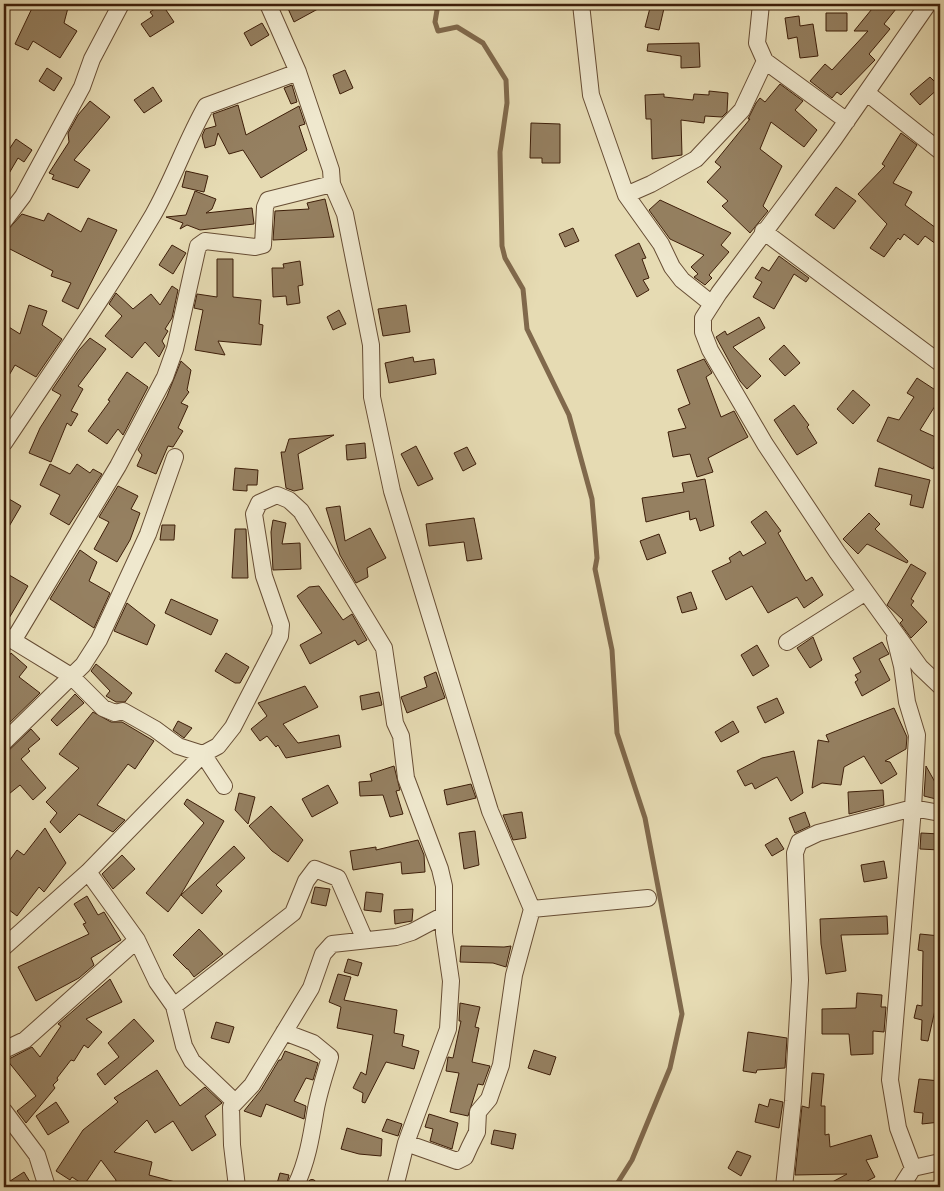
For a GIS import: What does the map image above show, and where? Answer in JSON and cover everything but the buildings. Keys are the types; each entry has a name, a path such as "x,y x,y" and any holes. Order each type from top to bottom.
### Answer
{"street":[{"path":"4,222 23,196 82,87 92,60 121,4"},
{"path":"268,4 298,72 331,170 332,184 345,214 371,345 372,397 392,491 490,811 532,909 514,975 501,1065 489,1099 478,1112 477,1132 465,1157 457,1161 406,1143"},
{"path":"581,4 591,95 626,195 660,244 672,268 682,280 712,304"},
{"path":"761,4 757,42 765,61 847,121"},
{"path":"928,4 847,121 712,304 703,318 702,332 710,350 765,444 892,629 920,667 940,686"},
{"path":"626,195 651,184 696,159 742,110 765,61"},
{"path":"4,443 112,281 154,213 189,135 206,106 298,72"},
{"path":"867,93 940,151"},
{"path":"224,786 204,754 178,746 123,711 116,713 103,708 71,676 8,638 118,466 165,377 175,349 198,246 205,241 255,247 263,244 265,207 268,200 332,184"},
{"path":"764,231 940,363"},
{"path":"4,742 83,665 98,640 148,534 175,456"},
{"path":"4,947 88,872 204,754 218,746 232,727 280,636 281,624 264,576 254,514 259,503 276,495 289,500 300,511 384,648 395,722 401,736 406,778 440,869 444,886 444,933 451,981 448,1029 406,1143 395,1187"},
{"path":"787,642 866,592"},
{"path":"892,629 902,666 907,702 917,735 913,808 890,1080 898,1128 913,1168"},
{"path":"784,1187 793,1101 800,980 795,853 799,842 818,833 913,808 940,813"},
{"path":"174,1006 293,913 306,881 315,869 338,878 365,940"},
{"path":"88,872 138,940 157,982 174,1006 184,1046 192,1061 235,1102"},
{"path":"532,909 648,898"},
{"path":"237,1187 231,1107 252,1085 311,988 323,954 332,944 412,932 444,915"},
{"path":"4,1050 25,1040 138,940"},
{"path":"284,1032 309,1041 330,1057 315,1114 314,1130 302,1172 296,1185 297,1187"},
{"path":"4,1111 37,1155 47,1187"},
{"path":"901,1187 913,1168 940,1162"}],"waterway":[{"path":"438,4 435,22 438,31 457,27 483,43 506,80 507,103 500,152 502,246 505,258 523,289 527,329 569,415 592,499 597,558 595,569 612,650 617,733 645,818 682,1014 670,1068 632,1160 615,1187"}]}
